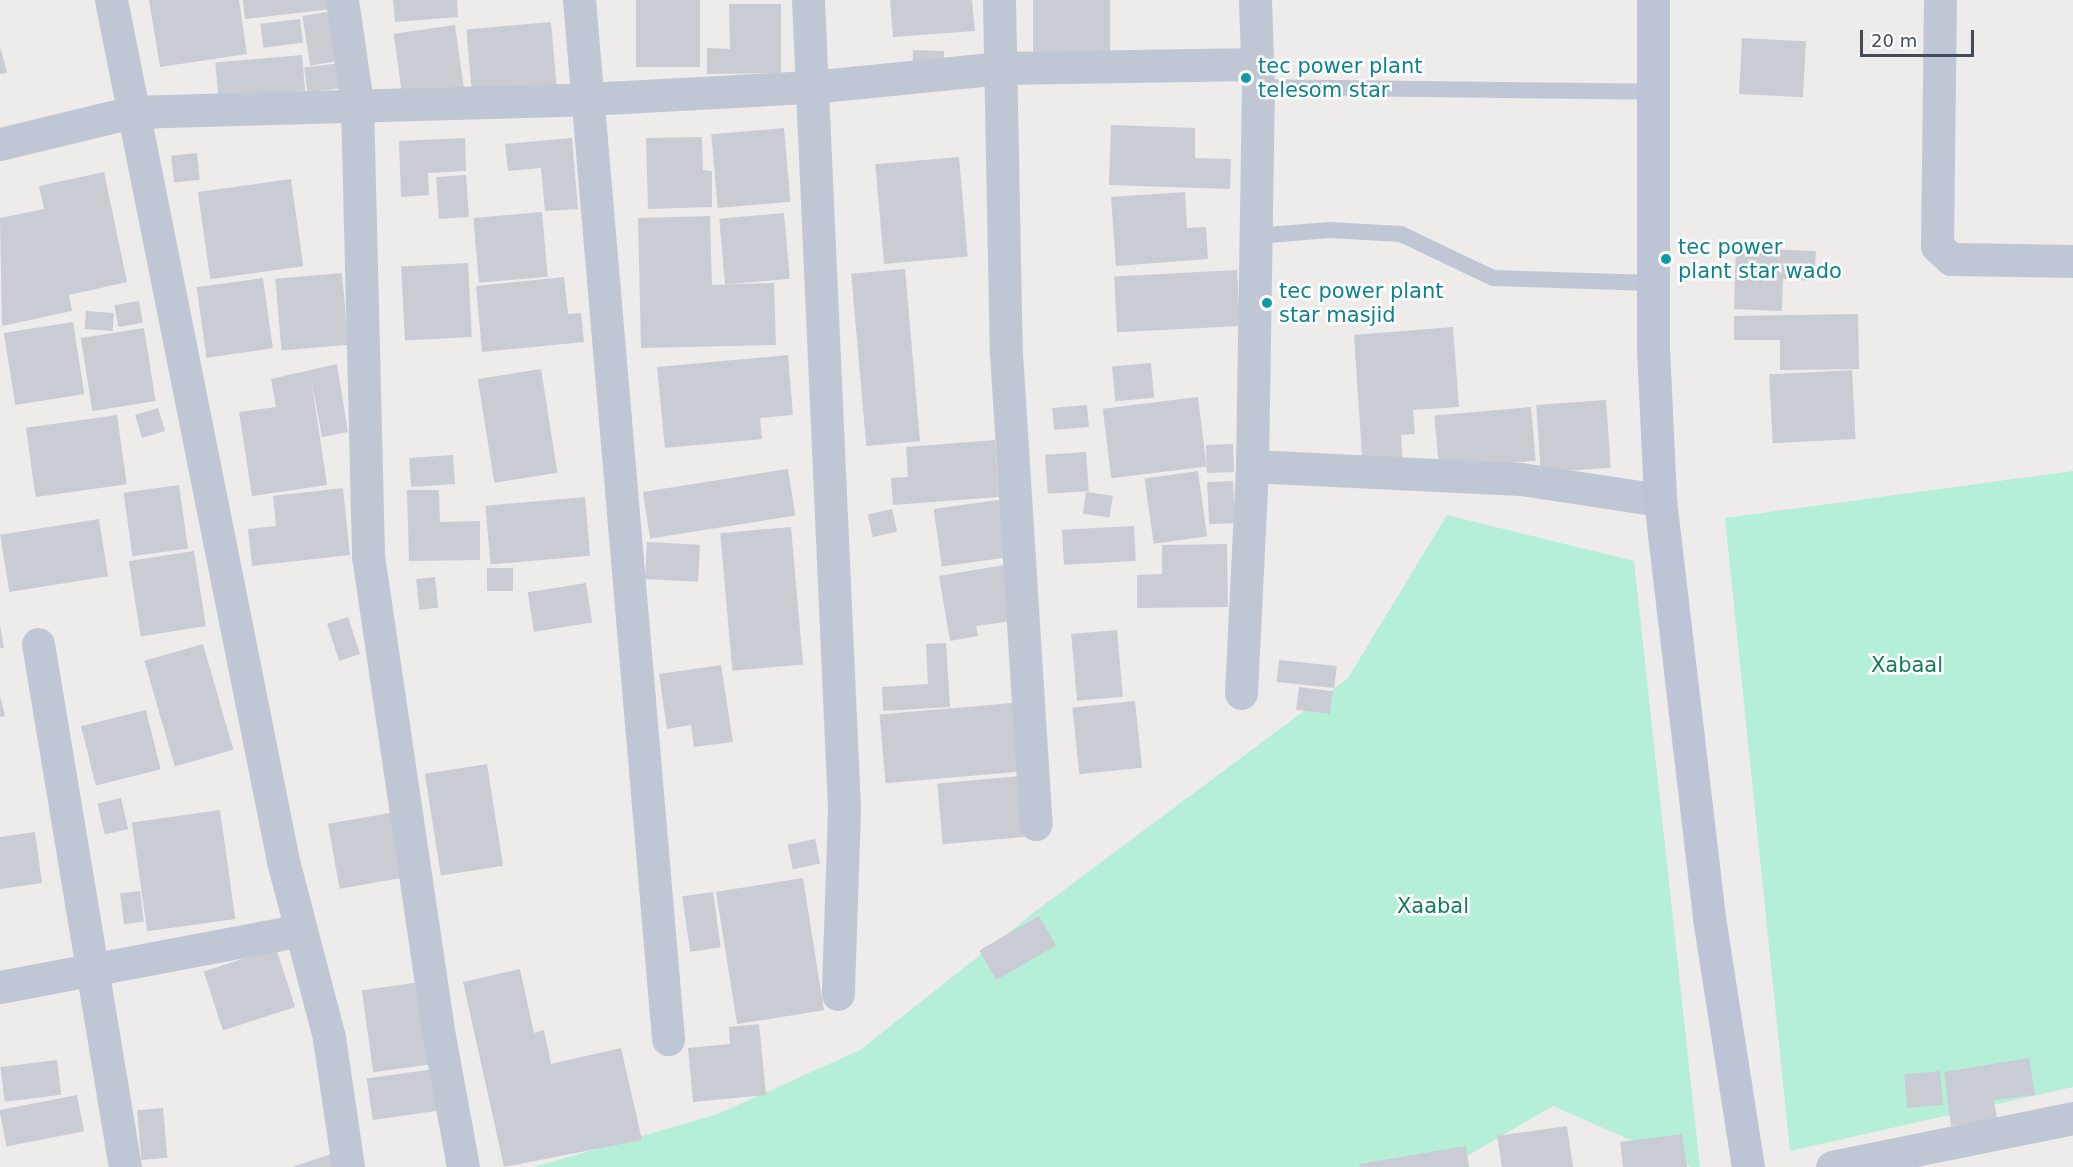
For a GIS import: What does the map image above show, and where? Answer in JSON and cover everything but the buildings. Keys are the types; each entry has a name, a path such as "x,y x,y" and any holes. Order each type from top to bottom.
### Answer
{"street":[{"path":"111,0 283,861 329,1038 348,1167"},
{"path":"342,0 357,103 368,556 437,1024 463,1167"},
{"path":"579,0 668,1039"},
{"path":"808,0 810,87 844,809 838,994"},
{"path":"999,0 1006,353 1036,824"},
{"path":"1241,693 1252,466 1258,76 1255,0"},
{"path":"1653,0 1653,283 1660,500 1709,918 1748,1167"},
{"path":"1940,0 1937,246 1951,259 2073,261"},
{"path":"0,144 132,112 357,103 586,99 810,87 1001,68 1258,76"},
{"path":"1252,466 1521,479 1660,500"},
{"path":"38,644 90,968 125,1167"},
{"path":"0,987 90,968 301,930"},
{"path":"1832,1167 2073,1118"}],"lane":[{"path":"1258,76 1653,92"},
{"path":"1256,236 1329,230 1401,234 1493,278 1653,283"}],"green space":[{"name":"Xabaal","path":"2073,471 2073,1087 1790,1151 1725,518"},
{"name":"Xaabal","path":"1447,515 1634,561 1700,1167 1692,1167 1553,1106 1448,1167 534,1167 718,1114 860,1050 1033,913 1348,678"}],"place":[{"name":"tec power plant telesom star","path":"1246,78"},
{"name":"tec power plant star wado","path":"1666,259"},
{"name":"tec power plant star masjid","path":"1267,303"}]}
